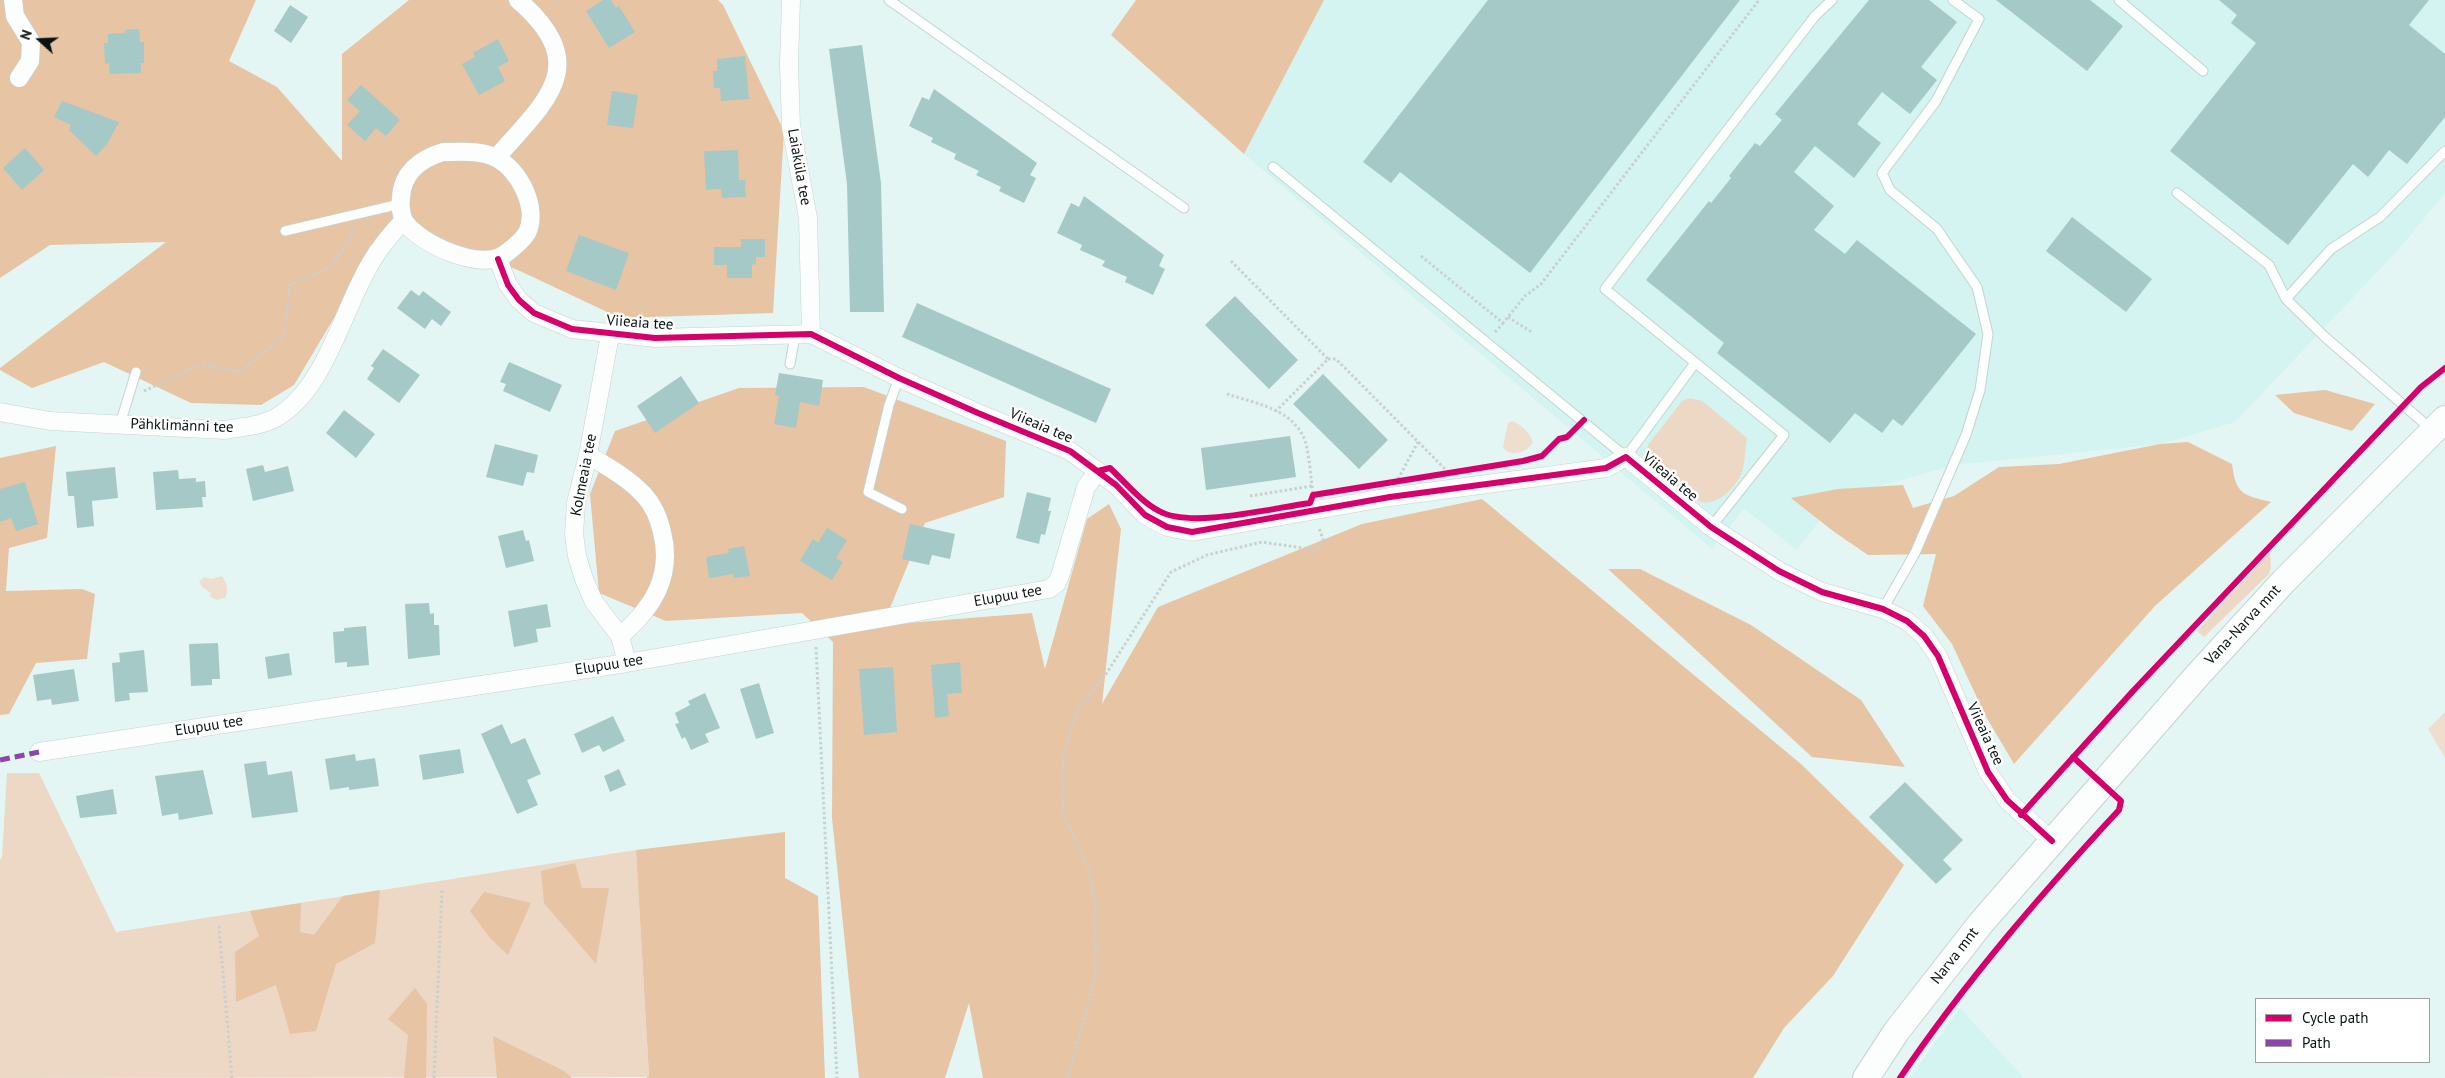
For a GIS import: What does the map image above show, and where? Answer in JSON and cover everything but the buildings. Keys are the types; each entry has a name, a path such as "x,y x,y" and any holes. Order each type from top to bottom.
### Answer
{"main road":[{"name":"Vana-Narva mnt","path":"2052,841 2196,677 2284,581 2439,425"},
{"name":"Narva mnt","path":"1866,1078 1896,1032 1975,930 2052,841"}],"street":[{"path":"13,0 15,16 31,42 30,61 19,78"},
{"path":"402,212 420,235 446,251 475,259 498,260 527,233 530,219 529,201 515,174 496,158 544,104 555,82 557,61 554,45 548,31 538,17 518,0"},
{"name":"Laiaküla tee","path":"791,0 789,64 791,127 808,218 803,334"},
{"name":"Pähklimänni tee","path":"0,412 50,421 225,430 252,426 276,417 298,399 316,377 369,265 402,212 401,190 406,177 427,157 443,152 459,152 496,158"},
{"name":"Viieaia tee","path":"498,260 508,285 519,300 534,313 572,329 610,335 700,338 803,334 899,378 1070,450 1116,485 1145,515 1167,527 1192,532 1312,503 1390,497 1606,468 1626,457 1710,527 1779,571 1822,592 1883,609 1907,621 1924,636 1938,656 1988,772 2007,800 2052,841"},
{"name":"Kolmeaia tee","path":"610,335 588,455 576,502 574,534 577,556 584,579 594,602 620,636 627,663"},
{"path":"588,455 618,473 645,496 658,515 666,549 666,569 652,602 636,623 620,636"},
{"name":"Elupuu tee","path":"39,752 627,663 1049,589 1057,583 1060,576 1086,487 1098,471"}],"lane":[{"path":"889,0 1184,208"},
{"path":"1710,527 1784,435 1605,290 1814,16 1832,0"},
{"path":"1883,609 1915,553 1966,435 1980,390 1988,334 1976,287 1936,229 1890,190 1882,173 1936,102 1979,19 1953,0"},
{"path":"2119,0 2203,71"},
{"path":"2286,299 2331,249 2380,217 2445,151"},
{"path":"1273,167 1626,457 1695,363"},
{"path":"2177,193 2269,265 2286,299 2325,337 2439,425"},
{"path":"285,231 360,213 402,212"},
{"path":"790,364 803,334"},
{"path":"120,424 136,372"},
{"path":"899,378 889,405 868,492 902,509"}],"path":[{"path":"1421,256 1503,323 1525,296 1541,284 1759,0"},
{"path":"131,387 145,392 202,364 241,372 284,335 290,285 329,268 348,243 360,213"},
{"path":"1232,262 1328,359"},
{"path":"1508,317 1533,334"},
{"path":"1276,411 1328,359 1336,359 1418,442 1452,473"},
{"path":"1068,1078 1092,985 1095,966 1096,911 1089,872 1063,812 1063,758 1076,713 1106,674 1171,572 1207,555 1262,542 1316,550 1324,542 1312,503 1312,486 1304,437 1293,422 1276,411 1227,394"},
{"path":"1397,481 1418,442"},
{"path":"1440,474 1452,473"},
{"path":"1388,483 1406,480"},
{"path":"1250,496 1312,486"},
{"path":"1312,503 1322,493"},
{"path":"815,630 838,1078"},
{"path":"434,1078 442,889"},
{"path":"219,926 232,1078"}],"shaded area":[{"path":"0,0 256,0 229,61 277,87 342,161 342,54 409,0 718,0 723,5 784,131 773,313 620,318 520,271 393,219 294,385 261,405 191,403 104,362 32,388 0,370 0,368 166,242 50,245 0,278"},
{"path":"1136,0 1324,0 1244,154 1111,35"},
{"path":"1324,0 2445,0 2445,193 2398,250 2235,422 2160,444 1954,465 1837,498 1797,550 1744,509 1712,549 1244,154"},
{"path":"864,387 1006,441 1004,497 925,523 883,625 1032,613 1045,669 1087,519 1109,504 1121,529 1102,704 1158,607 1362,524 1482,499 1801,764 1904,865 1833,976 1784,1028 1753,1078 983,1078 969,1003 945,1078 859,1078 832,818 833,642 802,613 666,621 599,593 590,494 615,431 739,388"},
{"path":"2325,390 2375,404 2352,431 2294,413 2275,395"},
{"path":"1690,398 1702,401 1747,438 1743,468 1739,478 1730,490 1712,502 1698,501 1693,498 1649,463 1645,457 1648,445 1682,401"},
{"path":"1512,421 1530,435 1533,442 1527,449 1518,453 1510,452 1503,447 1508,423"},
{"path":"2188,442 2232,464 2236,482 2242,492 2271,502 2155,606 2014,764 1985,715 1952,644 1923,606 1936,554 1868,555 1833,531 1791,498 1838,489 1903,485 1913,508 1954,496 1999,467 2059,464 2160,444"},
{"path":"56,446 47,538 9,548 6,591 82,589 95,594 87,659 36,663 9,714 0,715 0,458"},
{"path":"2270,552 2271,568 2269,574 2204,637 2197,631"},
{"path":"1608,569 1640,569 1751,625 1861,700 1905,767 1812,757"},
{"path":"222,576 227,592 225,598 217,600 210,596 211,593 202,587 199,581 205,577 211,579"},
{"path":"2445,712 2445,758 2428,729"},
{"path":"7,773 39,773 116,932 636,850 649,1077 0,1078 0,860 2,857"},
{"path":"785,832 785,878 818,896 825,1078 646,1078 649,1076 636,850"},
{"path":"575,863 582,888 609,888 596,964 544,903 541,871"},
{"path":"380,890 375,943 336,964 316,1031 290,1034 276,985 236,1002 235,952 259,936 250,911 301,903 300,932 314,935 343,896"},
{"path":"484,892 531,903 508,955 490,938 470,911"},
{"path":"415,988 427,1004 426,1078 404,1078 408,1035 388,1019"},
{"path":"1960,1008 2024,1078 1910,1078"},
{"path":"493,1036 564,1071 572,1078 497,1078"}],"marked path":[{"path":"0,760 39,752"}],"cycle path":[{"path":"498,259 508,285 519,300 534,313 572,329 655,338 811,334 899,378 1070,451 1116,485 1145,515 1167,527 1192,532 1390,497 1606,468 1626,457 1711,527 1779,571 1822,592 1883,609 1907,621 1924,636 1938,656 1988,772 2007,800 2052,841"},
{"path":"2021,815 2133,691 2421,387 2445,368"},
{"path":"1098,471 1110,468 1145,502 1159,511 1173,516 1191,518 1232,516 1310,503 1313,495 1523,461 1542,456 1559,439 1567,437 1584,420"},
{"path":"1900,1078 1977,973 2061,874 2119,810 2121,801 2073,757"}]}
